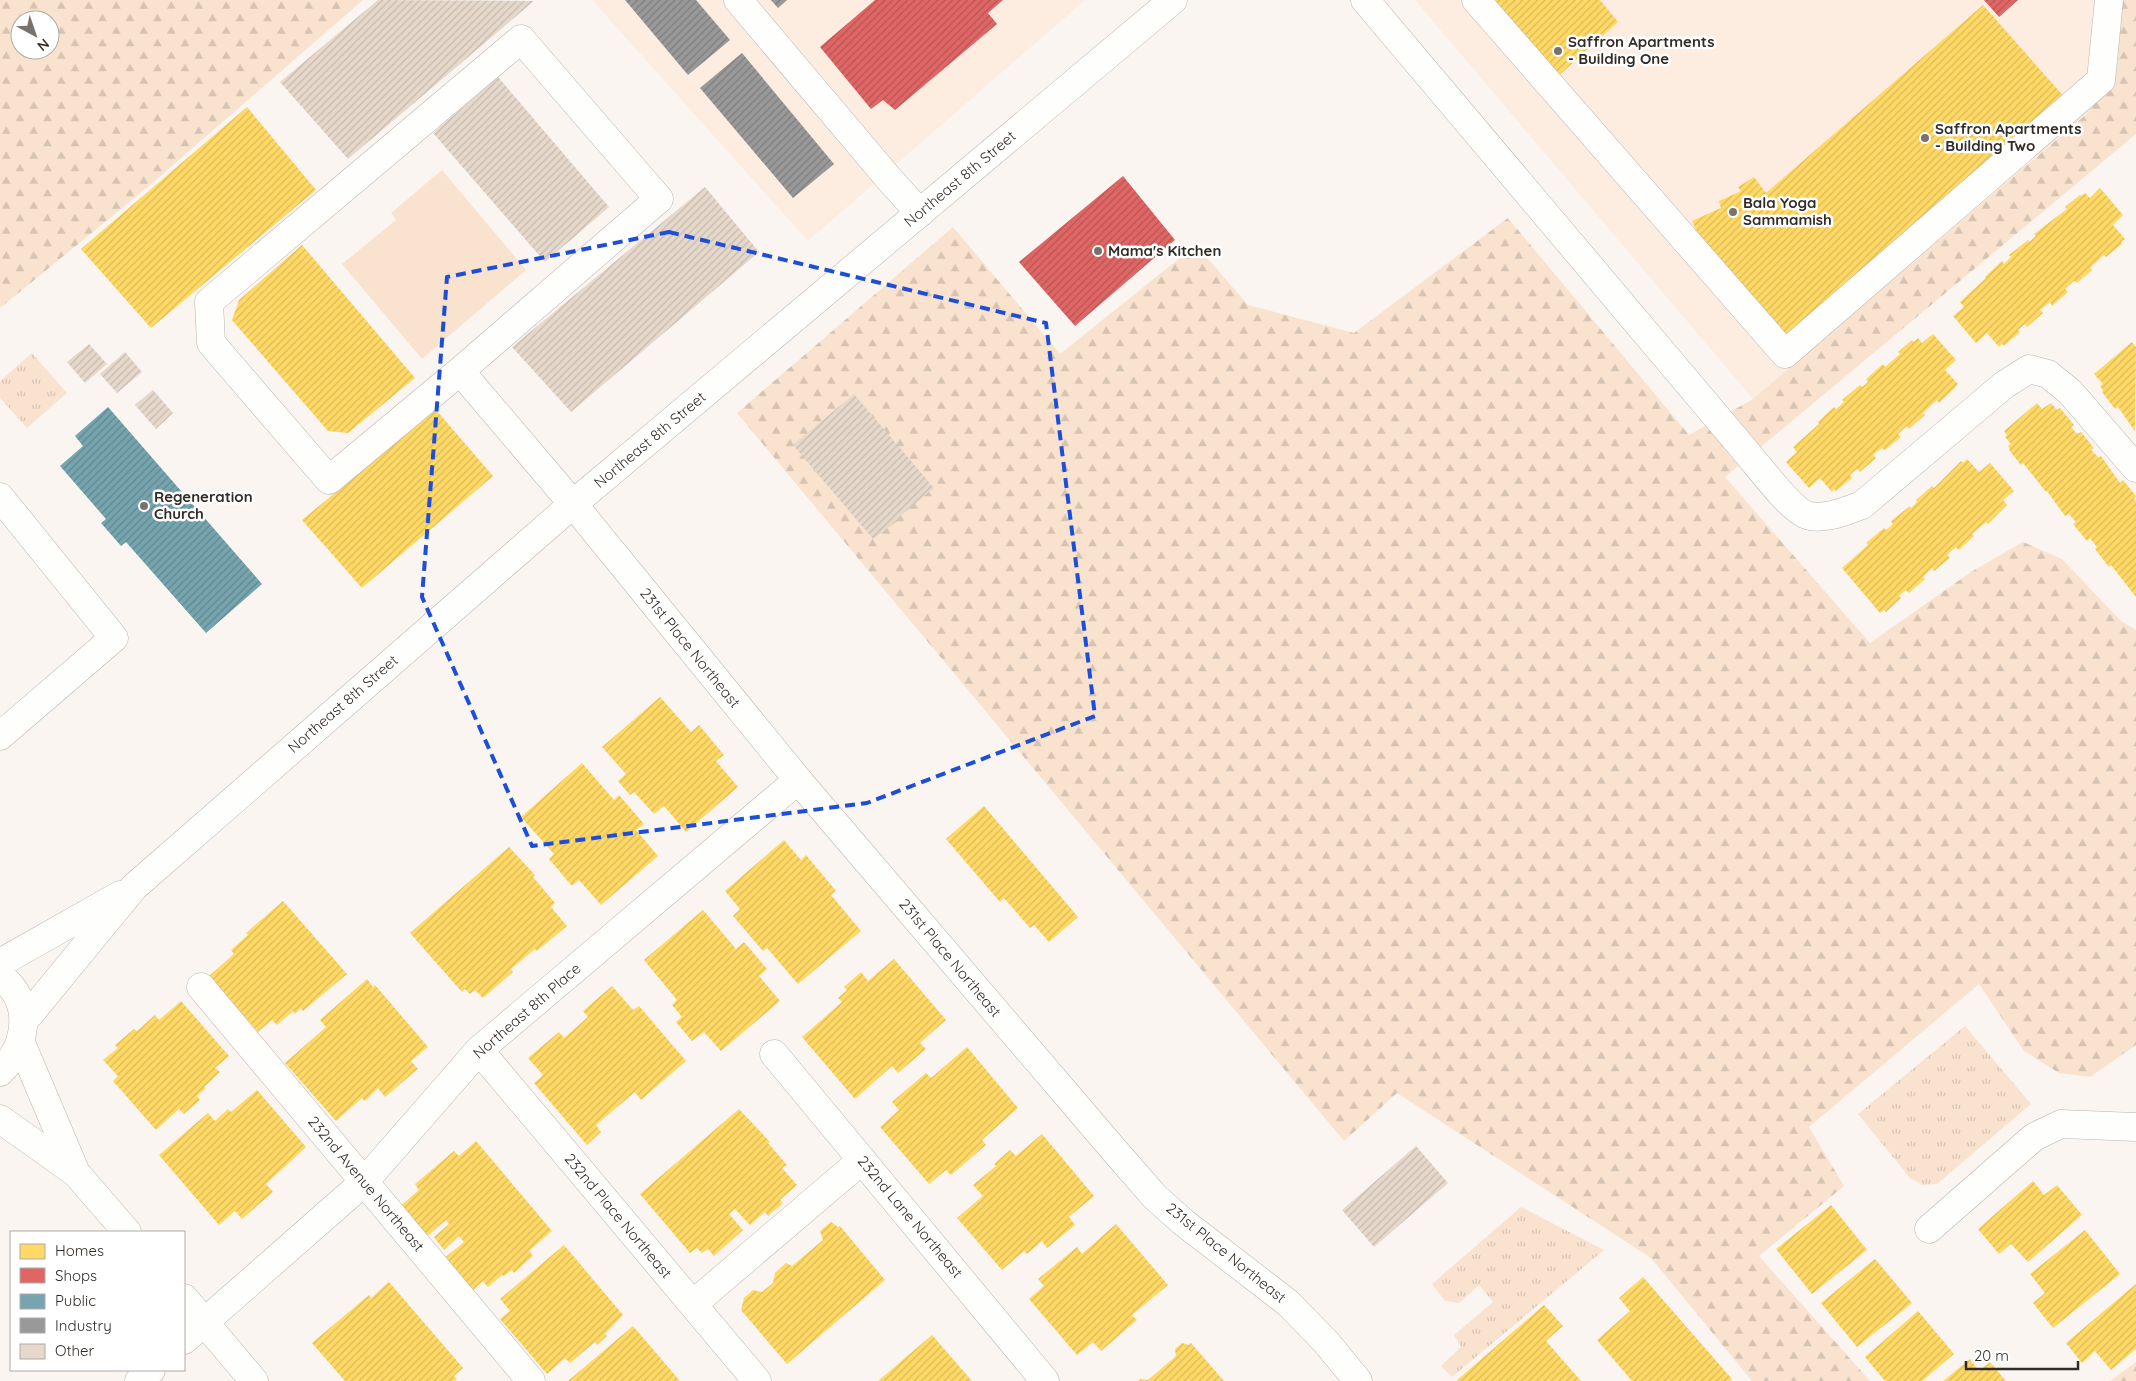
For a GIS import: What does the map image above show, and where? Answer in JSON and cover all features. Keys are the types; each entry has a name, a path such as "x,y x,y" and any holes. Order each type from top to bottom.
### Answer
{"street":[{"path":"738,0 920,213"},
{"name":"Northeast 8th Street","path":"0,1072 11,1062 22,1032 134,887 573,504 1172,0"},
{"path":"1365,0 1790,503 1808,516 1833,516 1862,505 2004,385 2029,369 2048,374 2070,392 2136,468"},
{"path":"1476,0 1786,354 2101,80 2109,0"},
{"path":"521,38 659,199 460,371 329,480 211,344 209,302 521,38"},
{"name":"231st Place Northeast","path":"460,371 573,504 798,780 1107,1143 1155,1196 1183,1222 1288,1303 1326,1342 1358,1381"},
{"path":"0,497 114,638 0,736"},
{"name":"Northeast 8th Place","path":"185,1339 364,1182 479,1050 798,780"},
{"name":"Northeast 8th Street","path":"0,963 134,887"},
{"path":"0,976 7,982 19,1000 22,1032 76,1173"},
{"name":"232nd Avenue Northeast","path":"201,987 531,1381"},
{"name":"232nd Place Northeast","path":"479,1050 757,1381"},
{"name":"232nd Lane Northeast","path":"774,1054 1045,1381"},
{"path":"0,1119 76,1173 126,1231"},
{"path":"1929,1229 2034,1137 2061,1124 2136,1127"},
{"path":"693,1304 862,1160"},
{"path":"185,1299 254,1381"},
{"path":"139,1381 150,1371"}],"highlighted area":[{"path":"669,232 1046,323 1095,716 867,803 532,846 422,597 447,277"}],"shaded area":[{"path":"592,0 1085,0 808,241"},
{"path":"1415,0 2119,0 2089,112 1753,399"}],"green space":[{"path":"0,0 363,0 149,186 0,308"},
{"path":"2119,0 2136,0 2136,134 1725,477 1870,643 1971,572 2023,542 2062,559 2121,621 2136,630 2136,1045 2090,1077 2059,1073 2024,1051 1979,984 1809,1127 1844,1186 1759,1256 1870,1381 1752,1381 1651,1258 1397,1093 1344,1141 737,413 953,227 1060,354 1196,245 1248,305 1354,333 1508,218 1689,435 1753,399 2089,112"},
{"path":"442,170 526,270 422,359 342,264 396,220 391,213"},
{"path":"32,353 67,393 27,428 0,398 0,381"},
{"path":"1965,1026 2031,1104 1937,1184 1922,1185 1910,1178 1858,1114"},
{"path":"1521,1207 1604,1250 1452,1377 1441,1366 1461,1347 1454,1335 1493,1302 1479,1285 1459,1303 1445,1301 1432,1284"},
{"path":"2136,1362 2136,1381 2110,1381"}],"building: Homes":[{"name":"Saffron Apartments - Building One","path":"1486,0 1600,0 1618,22 1554,80"},
{"name":"Saffron Apartments - Building Two","path":"1983,5 2067,100 1789,338 1710,258 1692,221 1721,208 1719,201 1741,191 1738,187 1754,177 1766,193"},
{"path":"247,107 316,190 151,328 81,249"},
{"path":"2100,188 2123,215 2113,225 2125,239 2121,242 2122,244 2106,257 2104,255 2090,268 2092,270 2077,283 2074,281 2065,289 2068,292 2052,306 2050,302 2040,310 2043,313 2027,327 2025,324 2018,330 2020,332 2004,346 2002,344 1999,347 1987,333 1976,343 1953,316 1964,307 1960,302 2002,261 2004,264 2011,257 2009,255 2028,240 2029,242 2036,236 2034,234 2067,209 2065,207 2085,193 2090,198"},
{"path":"302,245 415,378 348,433 328,431 232,320 239,300"},
{"path":"1933,334 1956,360 1945,370 1958,384 1954,389 1939,403 1937,400 1923,413 1925,415 1909,429 1907,426 1898,434 1901,437 1885,450 1882,448 1873,455 1876,458 1860,472 1857,469 1850,475 1852,478 1836,491 1834,489 1832,492 1820,478 1809,488 1786,462 1797,452 1793,447 1819,424 1818,422 1834,407 1836,409 1844,402 1842,400 1860,385 1862,387 1868,382 1866,379 1883,364 1885,367 1900,354 1898,352 1912,340 1914,342 1918,338 1922,343"},
{"path":"2132,342 2136,347 2135,431 2118,407 2115,409 2102,392 2103,390 2100,386 2103,384 2094,374"},
{"path":"2037,403 2042,409 2051,403 2057,410 2060,408 2074,425 2071,427 2077,434 2081,432 2094,448 2091,450 2099,458 2101,456 2120,483 2123,480 2136,496 2134,499 2136,501 2136,597 2111,565 2109,567 2095,549 2097,547 2090,538 2087,541 2073,524 2076,522 2069,514 2065,516 2047,491 2009,450 2008,446 2011,444 2005,437 2007,435 2004,431"},
{"path":"436,410 493,476 362,588 302,520"},
{"path":"1967,459 1979,472 1990,463 2014,491 2003,500 2007,505 1988,524 1986,522 1972,534 1974,536 1959,550 1956,547 1947,555 1950,558 1934,571 1932,568 1923,577 1925,579 1909,593 1906,590 1899,596 1901,598 1886,612 1884,610 1880,613 1842,568 1868,545 1866,543 1884,528 1886,530 1893,524 1891,521 1910,506 1911,508 1917,502 1916,500 1932,486 1934,488 1961,461 1963,463"},
{"path":"660,697 691,732 699,725 724,755 716,761 738,787 686,832 664,806 654,814 634,792 630,795 618,781 626,774 602,747"},
{"path":"582,763 614,800 619,795 644,824 636,830 658,856 601,905 579,880 572,886 549,859 554,854 521,817"},
{"path":"984,806 1078,917 1049,942 1034,925 1030,928 1004,898 1000,902 946,839"},
{"path":"784,840 801,860 806,855 836,891 831,895 861,931 798,984 767,948 763,951 733,916 740,909 725,891"},
{"path":"509,847 535,875 533,877 555,903 551,907 567,926 537,951 535,949 511,969 513,972 483,998 475,990 470,994 465,989 462,992 410,933"},
{"path":"283,901 347,974 303,1011 301,1008 295,1014 293,1011 277,1025 272,1020 258,1032 209,976 234,954 231,950 248,935 246,933"},
{"path":"703,910 736,949 744,942 767,969 759,976 780,1001 721,1051 704,1032 692,1041 676,1022 682,1017 672,1005 677,1000 644,960"},
{"path":"894,959 946,1020 920,1043 926,1049 898,1073 892,1066 855,1099 802,1037 842,1002 838,998 847,990 844,987 861,972 868,981"},
{"path":"367,979 373,987 375,985 428,1047 411,1061 418,1069 385,1097 378,1088 365,1101 362,1098 336,1121 285,1063 326,1027 320,1020"},
{"path":"612,986 633,1010 639,1006 686,1061 641,1100 635,1092 596,1125 601,1132 587,1145 534,1083 543,1075 528,1058 559,1032 564,1038 588,1017 583,1011"},
{"path":"181,1001 229,1056 215,1068 220,1072 197,1096 200,1100 184,1114 179,1109 156,1130 113,1081 118,1076 103,1060 118,1048 115,1045 134,1029 137,1031 155,1015 159,1020"},
{"path":"967,1047 1018,1108 982,1140 986,1145 951,1175 946,1170 929,1184 880,1127 899,1110 892,1102 926,1073 931,1078"},
{"path":"257,1090 306,1147 266,1184 273,1192 242,1219 235,1211 219,1225 159,1155 208,1113 215,1121 228,1109 231,1112"},
{"path":"739,1109 770,1142 768,1143 787,1165 782,1168 797,1185 780,1200 783,1203 768,1216 765,1212 750,1225 735,1209 729,1214 743,1230 714,1256 708,1249 702,1253 697,1248 690,1253 640,1194"},
{"path":"1042,1134 1094,1196 1069,1217 1075,1225 1047,1248 1042,1241 1027,1254 1024,1251 1002,1270 957,1218 983,1196 973,1185 996,1166 994,1164 1010,1150 1016,1156"},
{"path":"476,1141 552,1231 529,1251 533,1256 514,1273 512,1270 504,1276 502,1275 488,1287 483,1281 471,1292 443,1259 464,1242 459,1236 444,1250 434,1237 449,1224 446,1220 425,1238 399,1207 419,1190 415,1184 454,1151 459,1156"},
{"path":"2033,1181 2044,1195 2057,1185 2082,1215 2028,1262 2011,1244 1999,1254 1978,1229"},
{"path":"1831,1205 1867,1250 1812,1294 1776,1249"},
{"path":"831,1222 838,1227 840,1226 885,1280 787,1364 741,1310 744,1298 753,1290 762,1292 773,1283 775,1273 786,1263 792,1266 823,1240 820,1231"},
{"path":"1116,1224 1168,1285 1132,1315 1137,1320 1101,1351 1093,1342 1077,1355 1029,1299 1044,1286 1038,1279 1077,1247 1082,1254"},
{"path":"2085,1230 2120,1274 2053,1328 2033,1303 2045,1293 2030,1274"},
{"path":"564,1245 623,1315 605,1334 607,1336 597,1345 595,1342 570,1363 565,1358 547,1374 500,1319 510,1311 500,1299"},
{"path":"1875,1259 1912,1303 1857,1347 1821,1303"},
{"path":"1643,1277 1732,1379 1730,1381 1632,1381 1597,1340 1630,1311 1619,1298"},
{"path":"389,1282 463,1368 454,1376 457,1379 455,1381 345,1381 312,1343 369,1295 371,1298"},
{"path":"2136,1284 2136,1349 2111,1370 2095,1351 2082,1363 2066,1343"},
{"path":"1544,1305 1563,1326 1546,1341 1581,1381 1456,1381"},
{"path":"1918,1311 1954,1354 1922,1381 1885,1381 1865,1357"},
{"path":"633,1326 680,1381 568,1381"},
{"path":"932,1335 972,1381 878,1381"},
{"path":"1182,1343 1189,1345 1191,1343 1224,1381 1138,1381 1141,1379 1148,1380 1176,1356 1175,1349"},
{"path":"1970,1359 1979,1371 1990,1362 2006,1381 1943,1381"}],"building: Shops":[{"path":"875,0 1003,0 988,13 997,24 895,110 883,100 871,109 820,47"},
{"path":"1984,0 2018,0 1999,17"},
{"name":"Mama's Kitchen","path":"1123,176 1175,240 1075,326 1019,262"}],"building: Public":[{"path":"108,407 262,584 206,633 126,542 121,546 101,523 106,519 60,466 83,446 75,436"}],"building: Industry":[{"path":"625,0 696,0 730,40 688,75"},
{"path":"771,0 787,0 778,8"},
{"path":"742,53 834,164 793,198 700,88"}],"building: Other":[{"path":"378,0 534,1 348,159 280,82"},
{"path":"498,77 609,207 545,262 433,133"},
{"path":"705,187 759,252 571,412 512,347"},
{"path":"89,344 107,364 85,383 67,362"},
{"path":"125,352 142,372 117,393 100,374"},
{"path":"153,390 173,413 156,429 135,405"},
{"path":"854,394 934,488 900,516 901,518 873,539 793,445"},
{"path":"1416,1146 1448,1183 1374,1247 1342,1210"}],"place":[{"name":"Saffron Apartments - Building One","path":"1558,51"},
{"name":"Saffron Apartments - Building Two","path":"1925,138"},
{"name":"Bala Yoga Sammamish","path":"1733,212"},
{"name":"Mama's Kitchen","path":"1098,251"},
{"name":"Regeneration Church","path":"144,506"}]}
